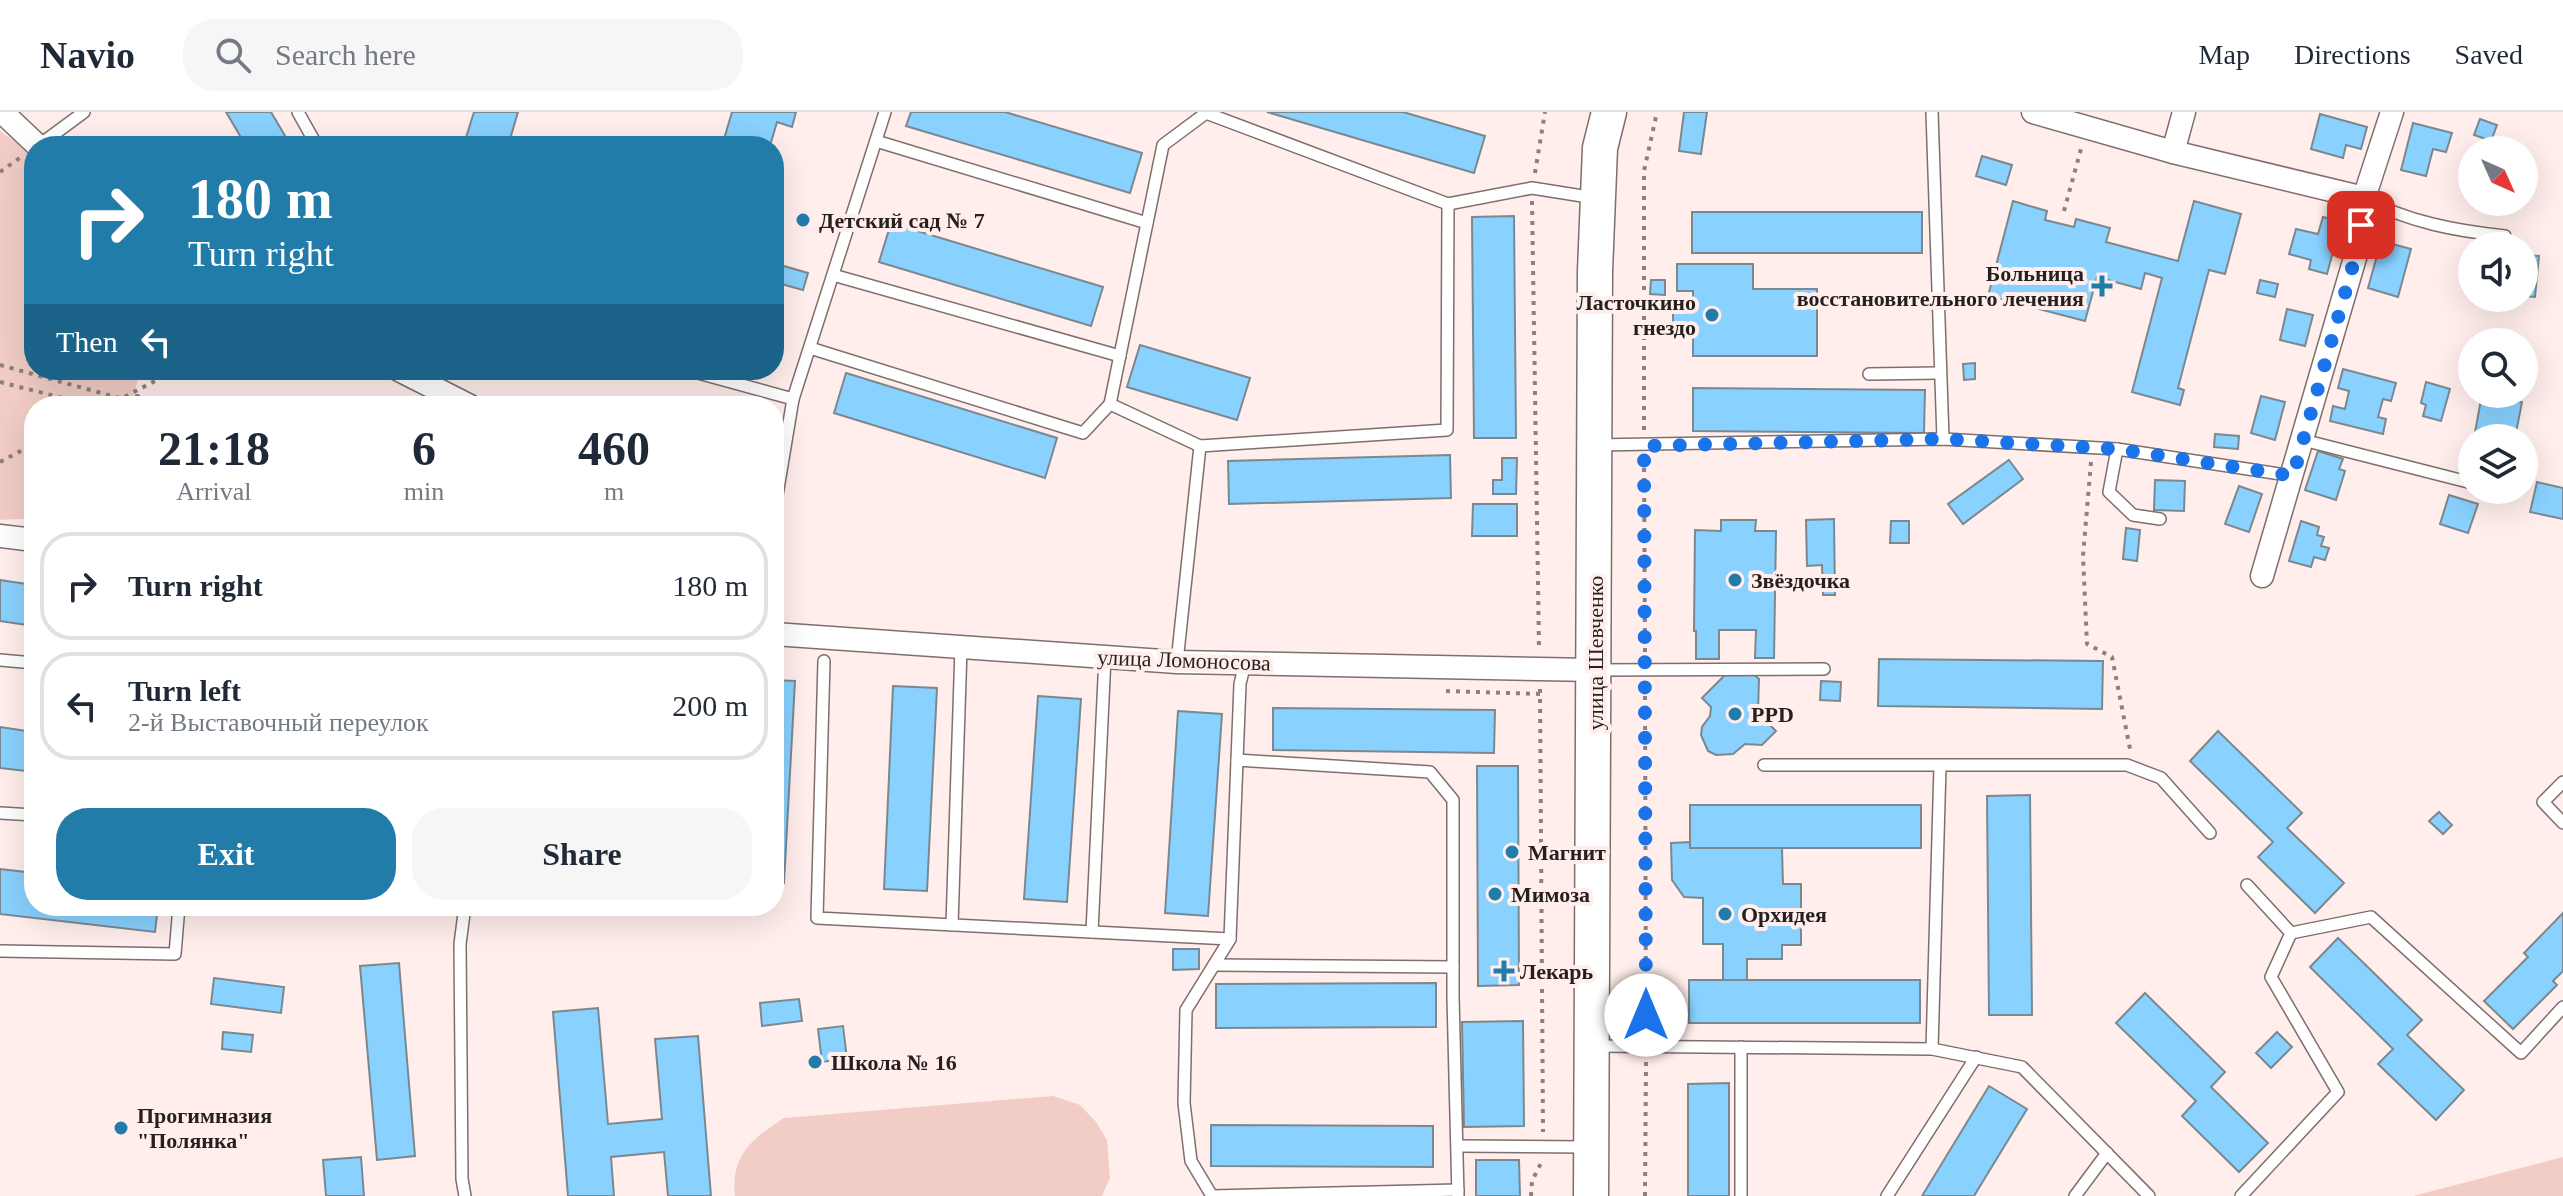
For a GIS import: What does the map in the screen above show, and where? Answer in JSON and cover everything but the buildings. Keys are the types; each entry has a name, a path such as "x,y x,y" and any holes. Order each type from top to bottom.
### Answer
{"main road":[{"name":"улица Шевченко","path":"1591,1196 1598,199 1600,148 1609,112"}],"street":[{"path":"2,112 24,138"},
{"path":"2033,112 2173,152 2364,198"},
{"path":"2173,152 2184,112"},
{"path":"2262,576 2357,251 2364,198 2392,112"},
{"path":"419,380 450,396"},
{"path":"0,536 24,539"},
{"name":"улица Ломоносова","path":"784,635 1177,662 1595,670"}],"lane":[{"path":"51,136 84,112"},
{"path":"298,112 311,136"},
{"path":"784,453 793,399 885,112"},
{"path":"1932,112 1943,439"},
{"path":"810,348 1083,433 1110,404 1163,145 1206,113 1217,114 1448,204 1532,188 1598,199"},
{"path":"876,141 1147,223"},
{"path":"2364,198 2386,210 2471,232"},
{"path":"1110,404 1200,446 1447,430 1448,204"},
{"path":"833,275 1120,356"},
{"path":"1869,374 1940,373"},
{"path":"724,380 782,396"},
{"path":"784,397 793,399"},
{"path":"1595,445 1943,439 2117,449 2293,476"},
{"path":"2303,440 2458,479"},
{"path":"1177,662 1200,446"},
{"path":"2117,449 2109,492 2133,515 2160,519"},
{"path":"952,925 961,648"},
{"path":"1092,932 1105,657"},
{"path":"0,660 24,662"},
{"path":"824,661 817,918 1230,939"},
{"path":"1237,760 1430,772 1453,800 1458,1193 1212,1196 1191,1161 1184,1103 1186,1010 1230,939 1237,760 1240,684 1245,663"},
{"path":"1595,670 1824,669"},
{"path":"1764,765 2127,765 2161,778 2210,833"},
{"path":"1932,1049 1940,766"},
{"path":"2563,782 2543,802 2563,823"},
{"path":"0,813 24,814"},
{"path":"2247,885 2291,933"},
{"path":"0,951 175,954 178,916"},
{"path":"464,916 460,944 462,1179 465,1196"},
{"path":"2291,933 2371,917 2521,1053 2563,1007"},
{"path":"2241,1196 2338,1092 2271,977 2291,933"},
{"path":"1214,965 1453,967"},
{"path":"1592,1046 1932,1049 2022,1067 2149,1196"},
{"path":"1741,1047 1741,1196"},
{"path":"1887,1196 1976,1057"},
{"path":"1459,1146 1591,1147"},
{"path":"2075,1196 2107,1153"}],"path":[{"path":"1531,1196 1532,1181 1542,1163 1540,669 1536,597 1532,188 1545,112"},
{"path":"1645,1196 1644,171 1657,112"},
{"path":"2064,211 2088,127"},
{"path":"0,172 24,155"},
{"path":"0,365 24,371"},
{"path":"55,380 115,396"},
{"path":"126,396 157,380"},
{"path":"0,382 55,396"},
{"path":"2092,448 2083,556 2087,644 2112,657 2134,767"},
{"path":"0,462 24,449"}],"shaded area":[{"path":"0,131 24,147 24,380 138,380 134,396 24,396 24,519 0,520"},
{"path":"1053,1096 1080,1105 1107,1140 1110,1178 1102,1196 735,1196 734,1182 740,1159 754,1141 784,1118"},
{"path":"2563,1157 2563,1196 2413,1196"}],"place":[{"name":"Детский сад № 7","path":"803,220"},
{"name":"Больница восстановительного лечения","path":"2102,286"},
{"name":"Ласточкино гнездо","path":"1712,315"},
{"name":"Звёздочка","path":"1735,580"},
{"name":"PPD","path":"1735,714"},
{"name":"Магнит","path":"1512,852"},
{"name":"Мимоза","path":"1495,894"},
{"name":"Орхидея","path":"1725,914"},
{"name":"Лекарь","path":"1504,971"},
{"name":"Школа № 16","path":"815,1062"},
{"name":"Прогимназия \"Полянка\"","path":"121,1128"}],"route":[{"path":"1646,1015 1644,446 1943,439 2117,449 2293,476 2357,251 2361,225"}]}
